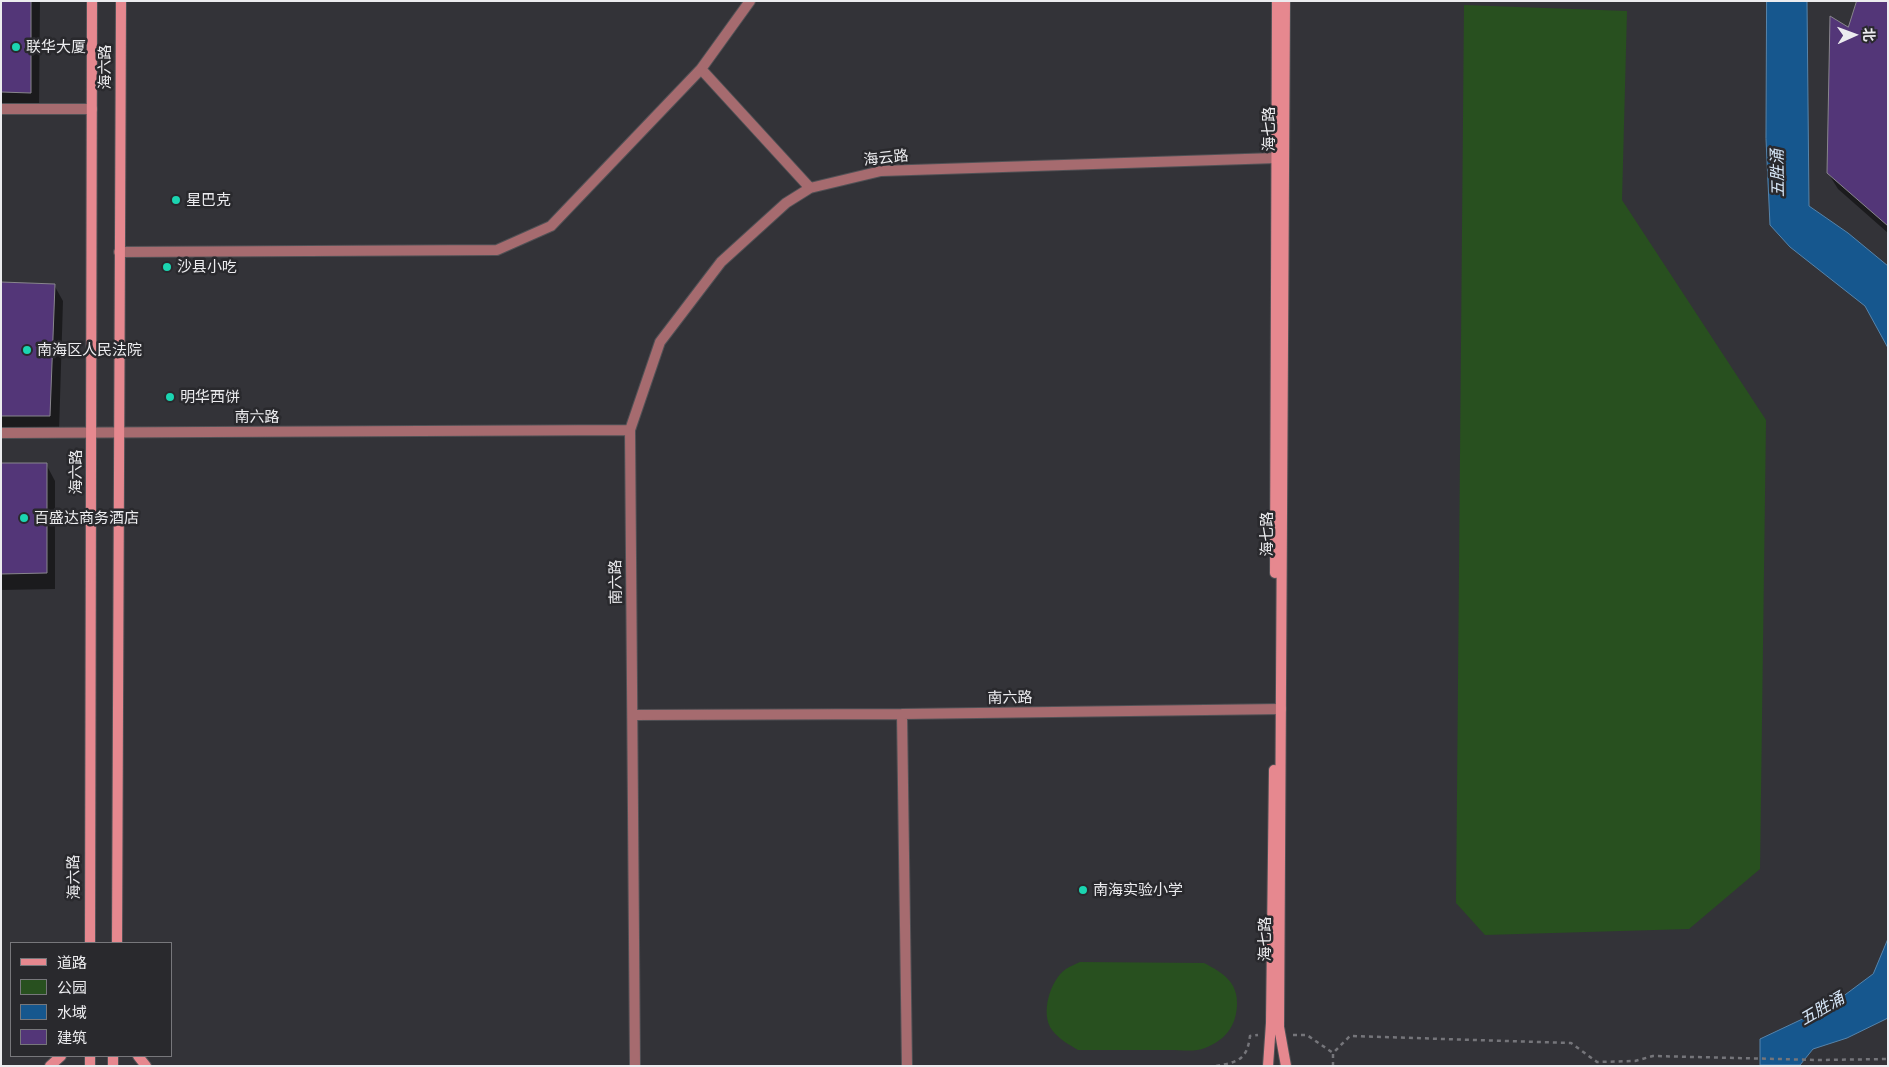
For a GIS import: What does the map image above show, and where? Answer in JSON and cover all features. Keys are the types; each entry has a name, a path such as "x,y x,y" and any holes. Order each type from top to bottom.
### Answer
{"main road":[{"name":"海六路","path":"90,942 92,1"},
{"name":"海六路","path":"118,942 120,1"},
{"name":"海七路","path":"1277,1 1279,1026 1286,1066"},
{"name":"海七路","path":"1268,1066 1271,1023 1278,709 1284,1"},
{"path":"50,1066 60,1057"}],"street":[{"path":"119,252 497,250 551,226 701,70 750,1"},
{"path":"701,70 810,188"},
{"path":"1,109 92,109"},
{"name":"海云路","path":"630,430 660,342 721,262 786,203 810,188 881,171 1276,158"},
{"name":"南六路","path":"1,433 630,430 633,714 902,714 1278,709"},
{"path":"633,714 635,1066"},
{"path":"902,714 907,1066"}],"path":[{"path":"1333,1066 1333,1054 1350,1036 1571,1043 1597,1062 1635,1061 1653,1056 1819,1060 1888,1059"}],"green space":[{"path":"1464,5 1627,11 1622,200 1766,420 1760,869 1689,929 1485,935 1456,903"},
{"path":"1080,962 1204,963 1228,979 1235,990 1237,1005 1232,1026 1224,1037 1212,1045 1201,1049 1078,1050 1061,1039 1052,1030 1048,1023 1047,1007 1051,989 1060,974"}],"water":[{"name":"五胜涌","path":"1767,1 1807,1 1809,206 1848,233 1888,266 1888,348 1865,306 1790,247 1770,225 1766,139"},
{"path":"1888,939 1888,1018 1847,1038 1813,1049 1800,1065 1760,1065 1760,1039 1830,1006 1873,974"}],"building":[{"name":"联华大厦","path":"1,1 31,1 31,93 1,92"},
{"path":"1857,1 1888,1 1888,226 1827,173 1830,16 1848,27"},
{"name":"南海区人民法院","path":"1,282 55,284 50,416 1,416"},
{"name":"百盛达商务酒店","path":"1,463 47,463 47,573 1,574"}],"place":[{"name":"联华大厦","path":"16,47"},
{"name":"星巴克","path":"176,200"},
{"name":"沙县小吃","path":"167,267"},
{"name":"南海区人民法院","path":"27,350"},
{"name":"明华西饼","path":"170,397"},
{"name":"百盛达商务酒店","path":"24,518"},
{"name":"南海实验小学","path":"1083,890"}]}
